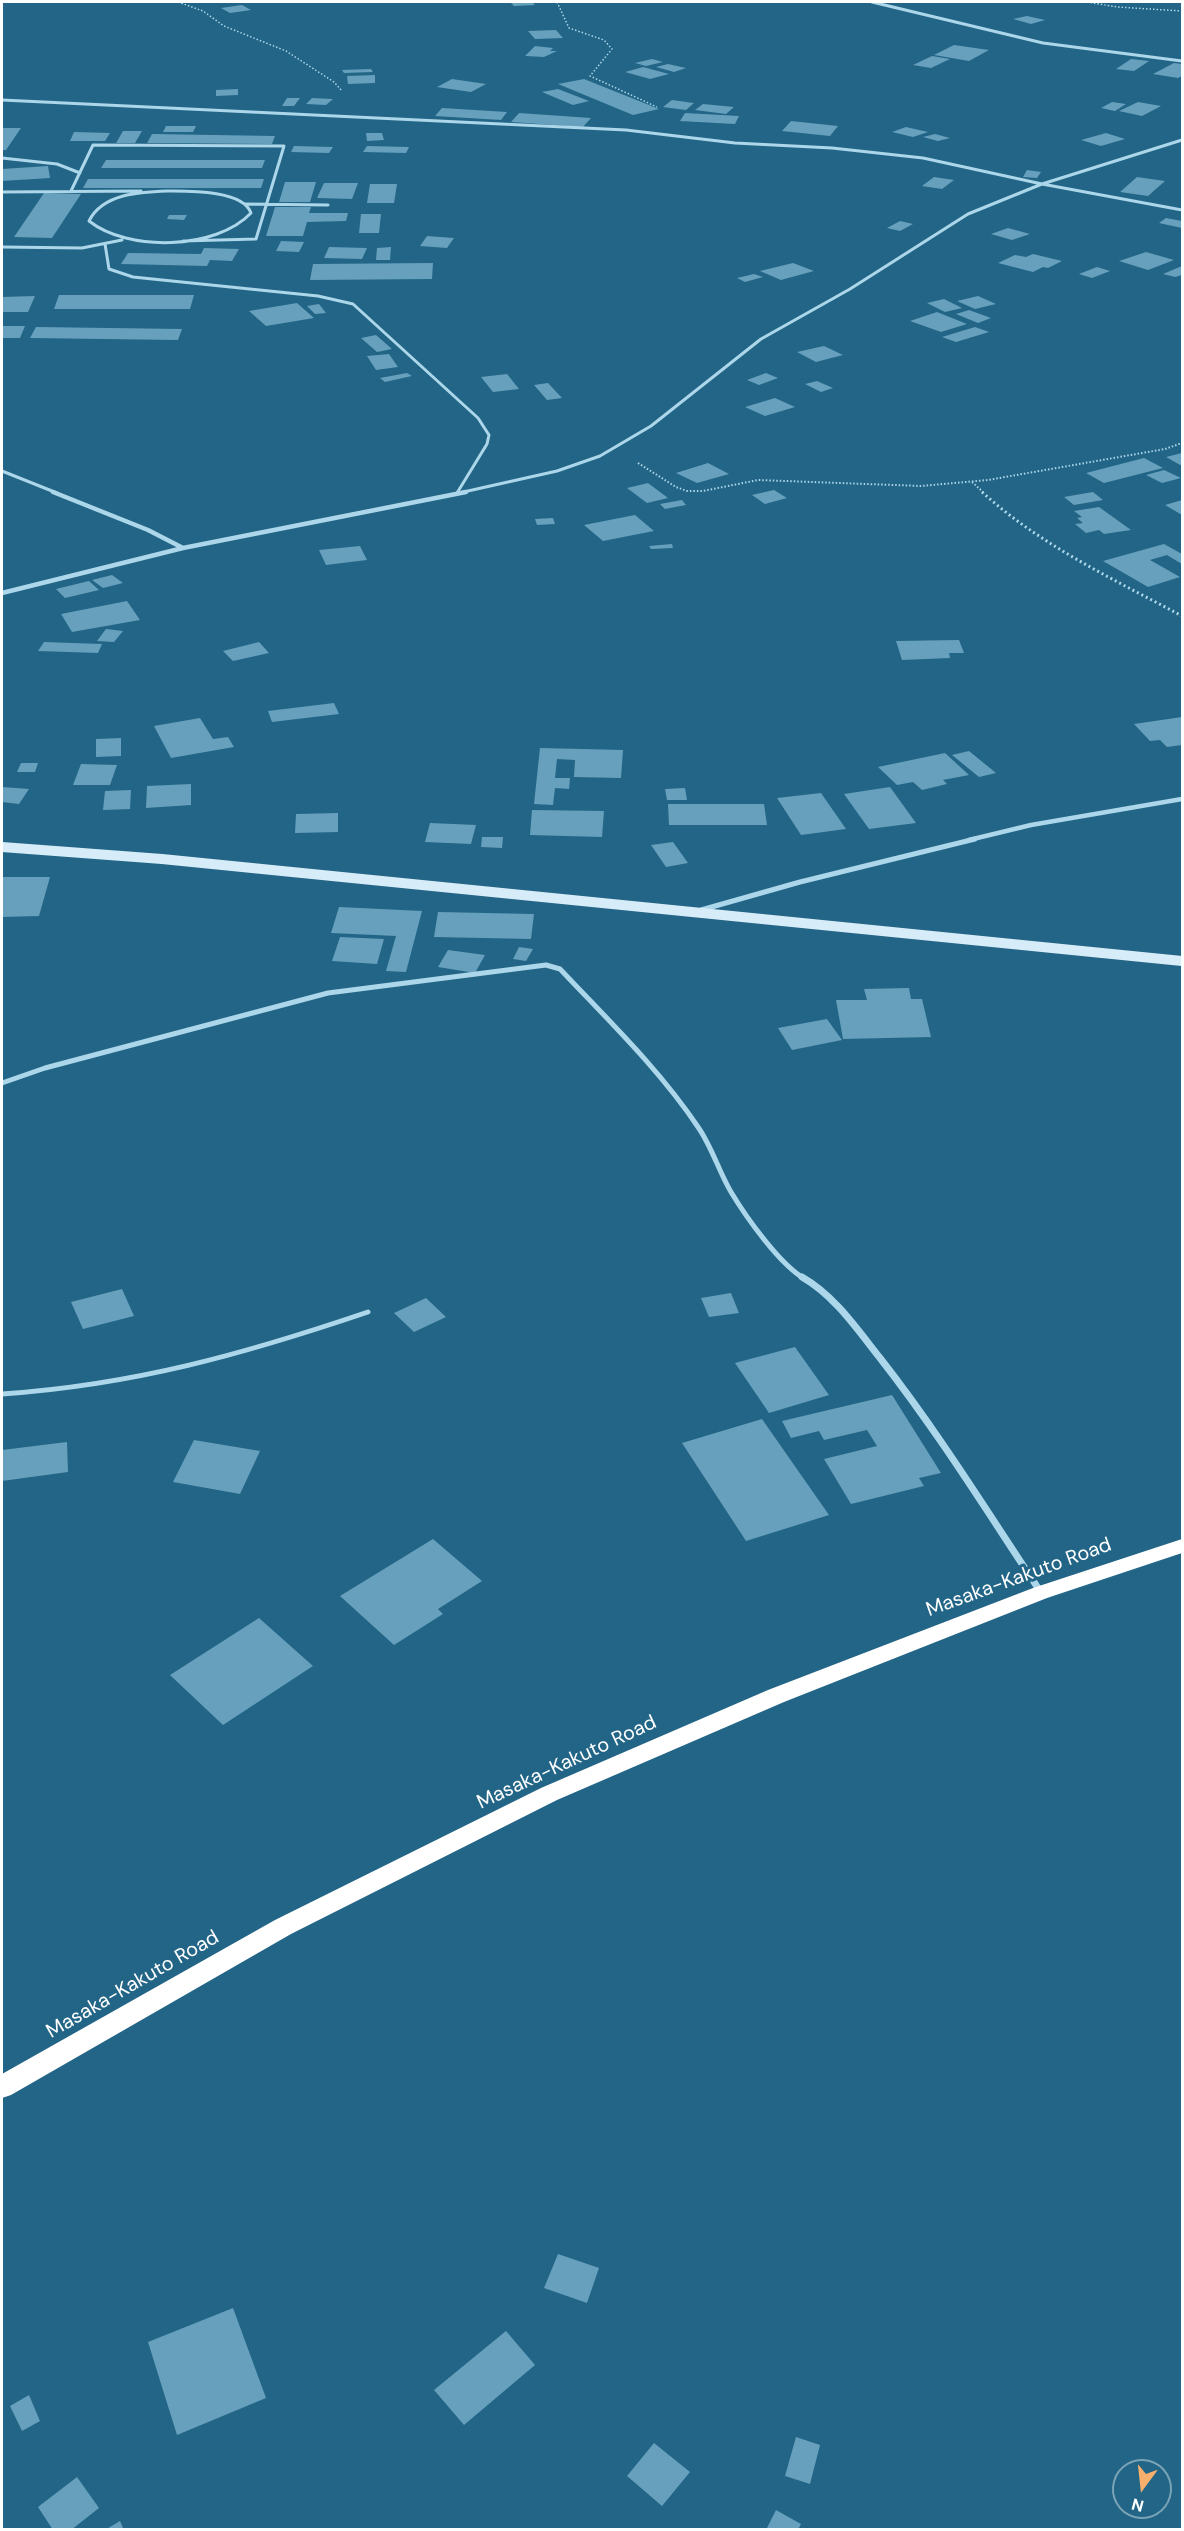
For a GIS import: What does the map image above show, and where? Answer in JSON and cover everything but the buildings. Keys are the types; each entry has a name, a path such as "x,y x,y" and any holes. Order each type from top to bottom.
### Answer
{"highway":[{"name":"Masaka-Kakuto Road","path":"2,2087 283,1927 549,1794 776,1696 1041,1593 1182,1546"}],"street":[{"path":"872,2 1043,43 1182,61"},
{"path":"2,100 670,134 718,141 832,148 923,158 1042,184 1182,210"},
{"path":"2,593 183,548 558,471 600,456 651,426 761,339 850,289 968,214 1042,184 1182,140"},
{"path":"71,191 93,145 284,146 256,239 160,242 125,239 104,233 89,221 91,214 98,207 120,198 169,191"},
{"path":"2,158 57,164 80,173"},
{"path":"2,192 210,192 227,196 249,207 251,213 247,220 238,227 214,235 183,241"},
{"path":"245,204 328,205"},
{"path":"2,247 73,249 125,239"},
{"path":"105,244 109,269 133,277 318,296 353,304 448,389 484,425 489,435 487,444 458,493"},
{"path":"2,471 148,530 183,548"},
{"path":"691,913 800,882 1031,825 1182,799"},
{"path":"2,847 162,859 1182,961"},
{"path":"2,1083 45,1068 328,993 531,966 546,965 560,969 662,1078 700,1130 731,1192 775,1252 796,1274 821,1288 851,1321 915,1403 1041,1593"}],"lane":[{"path":"2,1394 36,1392 132,1378 250,1351 368,1312"}],"path":[{"path":"178,2 203,11 224,26 286,51 334,82 348,98 356,103 378,106 368,117"},
{"path":"557,2 569,28 604,40 612,49 610,55 593,70 590,76 664,110 670,134"},
{"path":"1087,2 1117,7 1182,11"},
{"path":"600,456 629,460 676,487 703,491 758,480 921,486 972,482 1165,449 1182,443"},
{"path":"972,482 992,502 1042,539 1182,616"}]}
